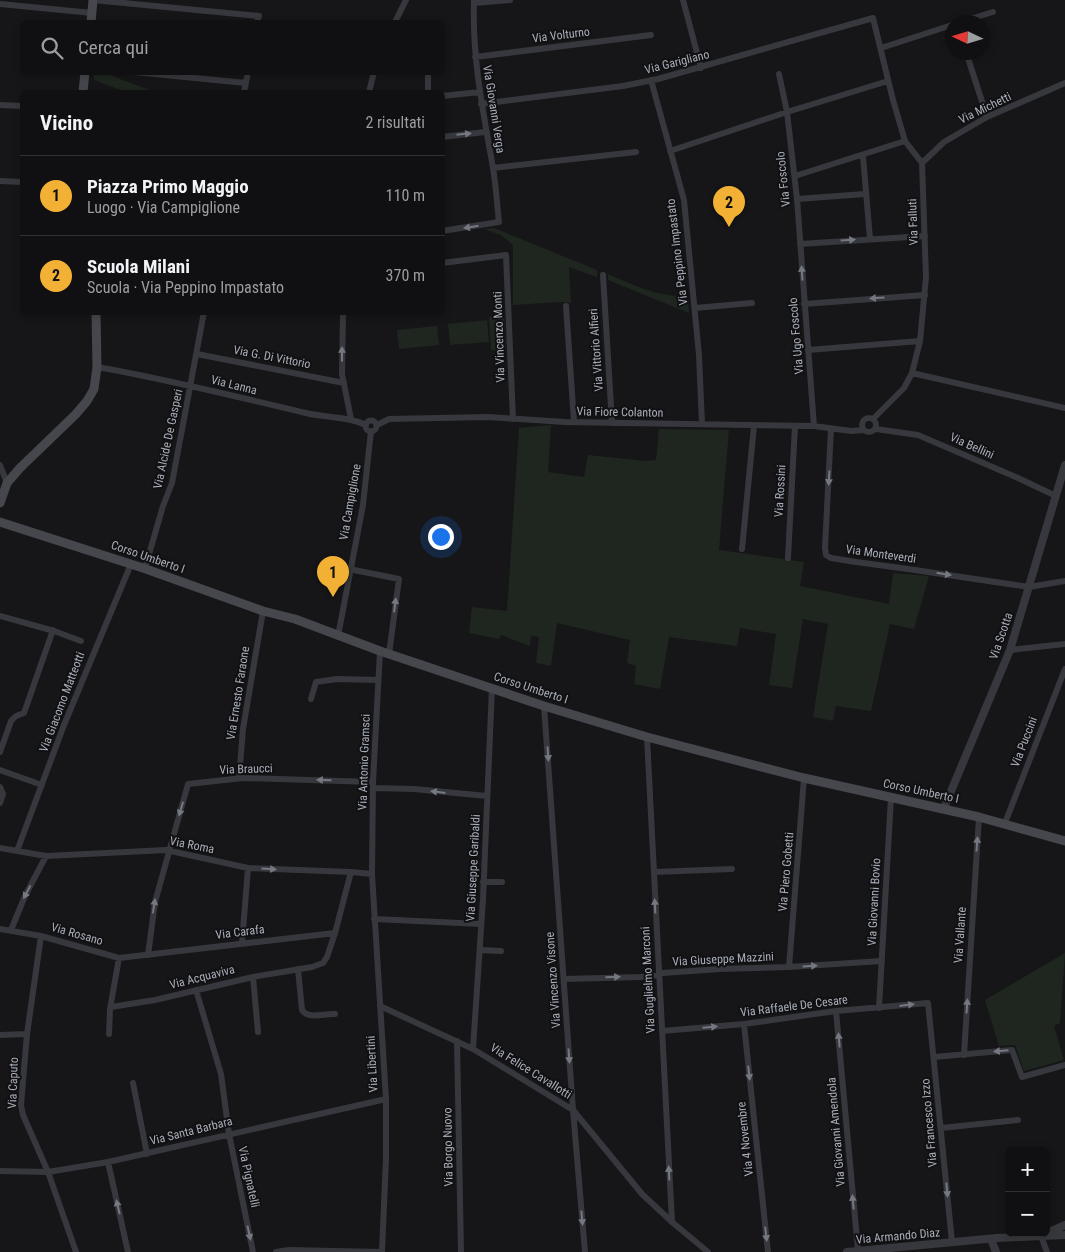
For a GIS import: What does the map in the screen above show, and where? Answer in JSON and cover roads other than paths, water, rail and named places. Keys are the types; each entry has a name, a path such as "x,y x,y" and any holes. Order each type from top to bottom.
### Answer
{"main road":[{"path":"91,18 93,0"},
{"path":"83,90 85,75"},
{"path":"0,503 7,484 20,468 87,402 94,389 97,367 96,315"},
{"name":"Corso Umberto I","path":"0,522 145,568 263,611 544,706 647,737 804,778 979,816 1065,841"}],"street":[{"path":"93,0 258,19"},
{"path":"396,20 406,0"},
{"path":"474,2 510,0"},
{"path":"683,0 701,68"},
{"name":"Via Giovanni Verga","path":"445,231 499,222 493,168 485,132 475,58 474,2"},
{"path":"0,4 91,18"},
{"path":"982,15 992,12"},
{"name":"Via Garigliano","path":"482,104 614,88 651,80 701,68 873,18 882,48"},
{"path":"922,163 906,141 888,81 882,48 945,27"},
{"name":"Via Volturno","path":"475,58 651,35"},
{"path":"969,60 987,117"},
{"name":"Via Foscolo","path":"779,74 787,112 795,176 800,244"},
{"path":"168,75 246,82"},
{"path":"244,90 247,75"},
{"path":"370,90 373,75"},
{"path":"428,75 428,90"},
{"name":"Via Peppino Impastato","path":"651,80 684,200 695,308 702,424"},
{"path":"670,151 888,81"},
{"name":"Via Michetti","path":"922,163 944,142 987,117 1065,83"},
{"path":"445,96 480,92"},
{"path":"0,105 20,106"},
{"path":"445,137 485,132"},
{"path":"795,176 906,141"},
{"path":"493,168 636,152"},
{"path":"863,156 870,239"},
{"name":"Via Falluti","path":"872,419 904,388 912,373 920,341 925,295 922,163"},
{"path":"0,181 20,182"},
{"path":"797,199 866,194"},
{"path":"800,244 925,236"},
{"name":"Via Ugo Foscolo","path":"800,244 814,426"},
{"name":"Via Vincenzo Monti","path":"445,263 506,255 513,419"},
{"name":"Via Vittorio Alfieri","path":"603,276 612,422"},
{"path":"804,304 925,295"},
{"path":"695,308 752,303"},
{"path":"566,306 574,422"},
{"name":"Via Alcide De Gasperi","path":"145,568 163,506 172,483 204,315"},
{"path":"343,315 342,360 351,419"},
{"path":"808,350 920,341"},
{"name":"Via G. Di Vittorio","path":"197,354 344,382"},
{"name":"Via Lanna","path":"97,367 151,376 320,417 351,419 366,425"},
{"path":"912,373 1065,408"},
{"name":"Via Fiore Colanton","path":"377,425 389,420 408,418 488,418 574,422 814,426 832,430 864,430"},
{"path":"868,418 876,422 876,428 870,433 864,430 862,425 868,418"},
{"path":"372,420 377,425 375,430 371,431 368,430 366,425 368,421 372,420"},
{"path":"742,549 754,426"},
{"name":"Via Rossini","path":"788,558 795,426"},
{"name":"Via Bellini","path":"876,428 918,435 1056,496"},
{"name":"Via Monteverdi","path":"832,430 826,556 1029,587"},
{"name":"Via Campiglione","path":"338,636 349,569 363,505 371,431"},
{"path":"0,465 7,484"},
{"name":"Via Scotta","path":"944,808 1010,650 1065,465"},
{"name":"Via Giacomo Matteotti","path":"18,851 96,646 131,564"},
{"name":"Via Antonio Gramsci","path":"349,569 399,579 378,680 373,785 372,874"},
{"path":"1029,587 1065,581"},
{"name":"Via Ernesto Faraone","path":"239,778 243,729 263,611"},
{"path":"0,616 53,630 96,646"},
{"path":"0,752 11,721 16,716 24,713 53,630"},
{"path":"1010,650 1065,644"},
{"name":"Via Puccini","path":"1005,823 1065,669"},
{"path":"311,699 316,682 337,679 378,680"},
{"name":"Via Giuseppe Garibaldi","path":"473,1048 484,882 492,688"},
{"name":"Via Vincenzo Visone","path":"544,706 585,1252"},
{"name":"Via Guglielmo Marconi","path":"647,737 672,1222"},
{"path":"0,770 42,785"},
{"name":"Via Braucci","path":"170,851 188,784 239,778 373,785 487,796"},
{"name":"Via Piero Gobetti","path":"789,967 804,778"},
{"path":"0,788 3,794 0,803"},
{"name":"Via Giovanni Bovio","path":"879,1008 891,797"},
{"name":"Via Vallante","path":"964,1055 979,816"},
{"name":"Via Roma","path":"0,848 46,856 170,851 248,868 372,874"},
{"path":"148,955 155,902 170,851"},
{"path":"12,930 25,896 46,856"},
{"path":"242,943 248,868"},
{"path":"654,872 732,869"},
{"path":"335,933 351,872"},
{"name":"Via Libertini","path":"372,874 386,1099 386,1159 382,1252"},
{"path":"484,882 502,882"},
{"path":"374,918 481,924"},
{"name":"Via Rosano","path":"0,929 40,936 120,958 148,955"},
{"name":"Via Carafa","path":"148,955 335,933"},
{"name":"Via Acquaviva","path":"111,1007 155,1000 322,963 328,957 335,933"},
{"name":"Via Caputo","path":"40,936 27,1034 23,1115 48,1172 76,1252"},
{"path":"480,950 501,951"},
{"path":"109,1034 111,1007 120,958"},
{"name":"Via Giuseppe Mazzini","path":"564,979 646,976 720,969 882,962"},
{"path":"298,969 302,1010 305,1014 309,1016 334,1014"},
{"path":"253,977 258,1032"},
{"name":"Via Pignatelli","path":"196,990 221,1074 229,1134 253,1252"},
{"name":"Via Raffaele De Cesare","path":"662,1031 744,1024 836,1011 928,1003"},
{"name":"Via Francesco Izzo","path":"928,1003 952,1242"},
{"name":"Via Felice Cavallotti","path":"380,1006 473,1048 573,1110 642,1194 708,1252"},
{"name":"Via Giovanni Amendola","path":"836,1011 851,1251"},
{"name":"Via 4 Novembre","path":"744,1024 768,1252"},
{"path":"0,1035 27,1034"},
{"name":"Via Borgo Nuovo","path":"457,1041 461,1252"},
{"path":"934,1057 1012,1050 1022,1077 1065,1065"},
{"path":"134,1084 147,1154"},
{"name":"Via Santa Barbara","path":"0,1171 48,1172 108,1162 386,1099"},
{"path":"941,1128 1018,1120"},
{"path":"108,1162 128,1252"},
{"path":"1050,1232 1065,1225"},
{"path":"1050,1236 1065,1235"},
{"path":"996,1252 991,1239 1024,1237"},
{"path":"1041,1237 1047,1252"},
{"name":"Via Armando Diaz","path":"851,1251 991,1239"},
{"path":"276,1252 289,1250 382,1252"}],"place":[{"name":"Scuola Milani","path":"729,227"},
{"name":"Piazza Primo Maggio","path":"333,597"}]}
